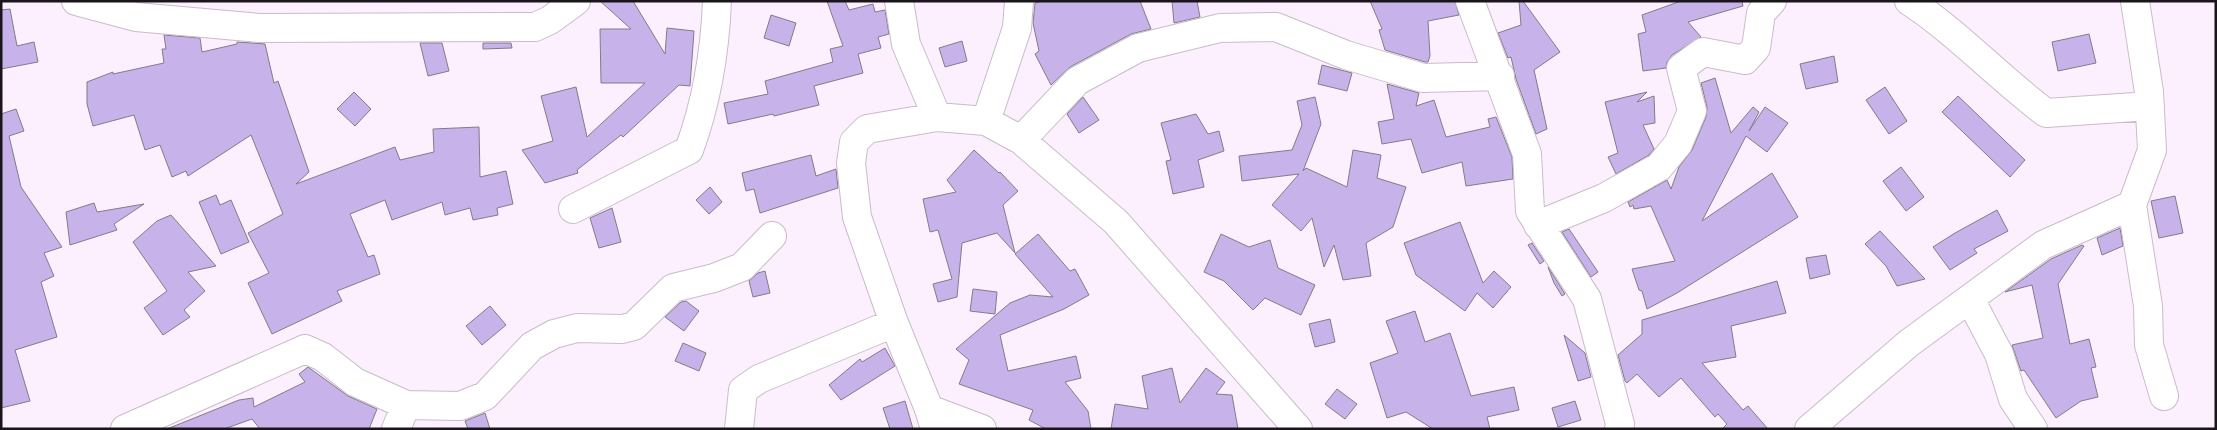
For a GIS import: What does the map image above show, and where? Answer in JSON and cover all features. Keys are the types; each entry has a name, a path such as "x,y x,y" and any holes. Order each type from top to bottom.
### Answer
{"street":[{"path":"76,1 136,17 280,28 534,27 550,20 576,1"},
{"path":"573,209 689,150 703,112 715,45 717,1"},
{"path":"899,1 906,44 937,117"},
{"path":"986,121 1017,28 1019,1"},
{"path":"1470,1 1528,154 1530,211 1587,299 1620,424 1619,429"},
{"path":"1538,225 1604,198 1659,167 1678,144 1692,111 1682,68 1703,52 1746,60 1756,48 1761,13 1772,1"},
{"path":"1909,1 1926,12 2011,86 2046,113 2150,106"},
{"path":"2135,1 2150,106 2152,150 2132,205 2148,306 2150,344 2164,396"},
{"path":"1021,140 1077,81 1138,48 1220,28 1276,27 1346,55 1423,78 1500,76"},
{"path":"982,429 932,419 894,323 858,218 850,163 854,142 867,129 937,117 986,121 1021,140 1116,222 1298,429"},
{"path":"1808,429 1910,343 2043,245 2132,205"},
{"path":"125,429 305,349 323,357 401,417 460,406 485,396 532,346 554,334 577,328 622,329 634,326 673,288 714,278 742,267 772,236"},
{"path":"1970,299 1999,354 2013,399 2033,429"},
{"path":"739,429 743,390 759,379 894,323"}],"building":[{"path":"600,1 633,1 665,54 667,28 694,31 690,86 679,85 623,137 621,135 577,170 578,173 545,183 522,150 553,141 541,96 576,87 587,137 645,83 601,83 600,29 631,29"},
{"path":"827,1 845,1 849,10 873,4 875,12 885,10 889,34 878,37 881,48 858,54 863,73 814,86 819,105 774,116 773,114 728,124 724,103 768,94 765,81 833,62 830,49 843,46"},
{"path":"1043,1 1140,1 1151,29 1131,34 1070,67 1051,85 1035,54 1039,51 1033,23 1035,3"},
{"path":"1172,1 1197,1 1200,17 1174,23"},
{"path":"1370,1 1455,1 1459,15 1428,21 1430,56 1428,62 1425,62 1385,50 1379,30 1382,29"},
{"path":"1519,1 1523,1 1560,52 1534,70 1547,129 1536,134 1516,79 1511,57 1508,58 1498,33 1521,25"},
{"path":"1681,1 1742,1 1743,6 1688,22 1701,37 1672,55 1667,62 1666,68 1643,71 1638,34 1646,32 1642,15"},
{"path":"10,9 17,46 34,42 38,62 1,69 1,10"},
{"path":"771,15 796,23 789,46 764,38"},
{"path":"2089,34 2096,63 2058,71 2052,42"},
{"path":"164,35 200,38 202,52 237,44 237,42 265,44 274,83 278,81 309,172 296,184 395,147 400,160 434,152 433,129 479,127 480,177 506,171 513,204 497,208 498,215 473,220 470,208 445,215 442,202 392,220 385,200 350,214 368,257 374,255 380,274 337,291 342,301 272,334 248,283 269,273 248,233 283,214 251,135 188,176 186,171 172,177 160,145 145,150 134,115 93,126 87,104 87,82 113,72 113,74 164,63 162,49 166,49"},
{"path":"962,41 967,61 945,67 939,48"},
{"path":"420,43 442,43 449,71 428,76"},
{"path":"483,43 511,43 512,48 483,49"},
{"path":"1834,56 1838,82 1806,89 1800,64"},
{"path":"1322,65 1352,73 1347,91 1318,84"},
{"path":"1715,78 1731,133 1753,107 1759,112 1749,131 1765,107 1788,123 1767,152 1746,136 1702,221 1772,173 1798,217 1677,293 1647,309 1642,291 1639,290 1632,269 1675,261 1651,206 1634,209 1633,205 1630,207 1628,202 1667,180 1671,189 1679,167 1692,150 1706,117 1707,107 1701,83"},
{"path":"1387,84 1419,93 1416,106 1434,100 1446,137 1490,127 1488,119 1496,117 1512,157 1513,179 1466,186 1462,162 1422,173 1411,139 1382,144 1378,122 1394,119"},
{"path":"1885,87 1907,121 1889,134 1866,100"},
{"path":"354,92 371,109 355,126 337,109"},
{"path":"1647,92 1637,102 1654,96 1655,123 1643,125 1654,149 1649,155 1616,174 1608,157 1618,153 1605,102"},
{"path":"1958,96 2025,160 2010,177 1942,112"},
{"path":"1083,97 1099,120 1079,133 1067,114"},
{"path":"1315,97 1321,124 1303,171 1306,168 1347,187 1353,150 1381,155 1377,178 1406,187 1393,227 1366,243 1371,276 1343,280 1334,245 1324,267 1312,218 1301,231 1272,205 1299,174 1242,181 1239,156 1292,150 1302,125 1297,101"},
{"path":"16,109 24,131 9,136 21,187 62,247 44,253 54,276 41,282 57,337 15,350 30,401 1,408 1,114"},
{"path":"1196,114 1208,134 1219,131 1224,151 1198,160 1204,187 1173,194 1166,161 1171,160 1161,123"},
{"path":"974,150 1000,172 1018,191 1003,205 1015,253 997,233 962,243 957,297 938,302 933,284 952,279 938,230 930,232 923,199 956,192 947,180"},
{"path":"811,155 816,176 836,169 838,188 760,213 754,189 746,191 742,173"},
{"path":"1901,167 1924,197 1906,211 1883,181"},
{"path":"710,187 722,202 709,214 696,200"},
{"path":"216,195 220,205 231,200 249,242 221,254 199,202"},
{"path":"2175,196 2183,233 2159,238 2151,201"},
{"path":"94,203 97,212 144,204 114,224 117,230 70,245 66,212"},
{"path":"612,208 621,242 599,248 590,218"},
{"path":"1997,210 2008,231 1974,249 1977,253 1950,270 1933,247"},
{"path":"171,215 216,266 188,272 205,291 184,310 190,317 163,335 144,308 167,291 133,242 157,221"},
{"path":"1460,222 1483,283 1494,271 1511,287 1493,308 1477,293 1465,311 1416,275 1404,243"},
{"path":"2120,228 2123,246 2102,255 2097,238"},
{"path":"1569,229 1598,272 1591,277 1562,232"},
{"path":"1880,231 1925,279 1897,286 1886,266 1865,244"},
{"path":"1038,234 1070,271 1075,269 1089,295 1064,309 1000,335 1008,371 1076,356 1081,378 1065,382 1088,411 1091,429 1046,429 1029,420 1033,410 959,384 969,360 956,349 1010,303 1030,295 1053,297 1015,254"},
{"path":"1221,234 1249,247 1270,240 1278,268 1315,285 1301,315 1265,298 1253,310 1224,281 1204,272"},
{"path":"1532,243 1544,261 1540,264 1528,245"},
{"path":"2082,245 2084,246 2058,284 2070,344 2089,339 2096,367 2091,368 2098,397 2081,401 2056,418 2024,370 2021,371 2012,345 2043,338 2032,285 2005,292 2051,259"},
{"path":"1826,255 1830,274 1810,279 1806,258"},
{"path":"1548,267 1565,294 1562,296 1554,283"},
{"path":"765,271 770,293 753,297 749,281 758,273"},
{"path":"1777,281 1786,313 1731,326 1736,357 1702,363 1743,410 1748,406 1768,429 1722,429 1727,424 1718,414 1715,417 1681,378 1659,397 1637,374 1627,383 1625,381 1618,355 1642,334 1642,320"},
{"path":"973,289 997,292 995,314 970,311"},
{"path":"686,301 699,311 684,331 665,317 681,302"},
{"path":"490,306 506,325 482,345 466,326"},
{"path":"1415,311 1425,342 1450,333 1471,396 1514,387 1519,410 1487,417 1490,429 1433,429 1406,412 1387,418 1370,363 1398,353 1386,321"},
{"path":"1330,319 1335,342 1315,347 1309,324"},
{"path":"1564,335 1585,353 1591,377 1578,381"},
{"path":"683,343 706,353 699,371 675,361"},
{"path":"885,348 895,366 841,400 829,385 860,359 862,362"},
{"path":"308,367 348,396 377,409 369,429 260,429 252,419 224,429 167,429 239,400 253,398 254,407 305,382 299,374"},
{"path":"1172,368 1180,403 1206,368 1225,382 1216,394 1232,395 1238,429 1111,429 1115,404 1148,409 1142,376"},
{"path":"1337,389 1357,404 1345,419 1325,404"},
{"path":"905,401 913,429 890,429 883,408"},
{"path":"1575,401 1581,420 1558,427 1552,408"},
{"path":"485,413 490,429 468,429 465,421"}]}
